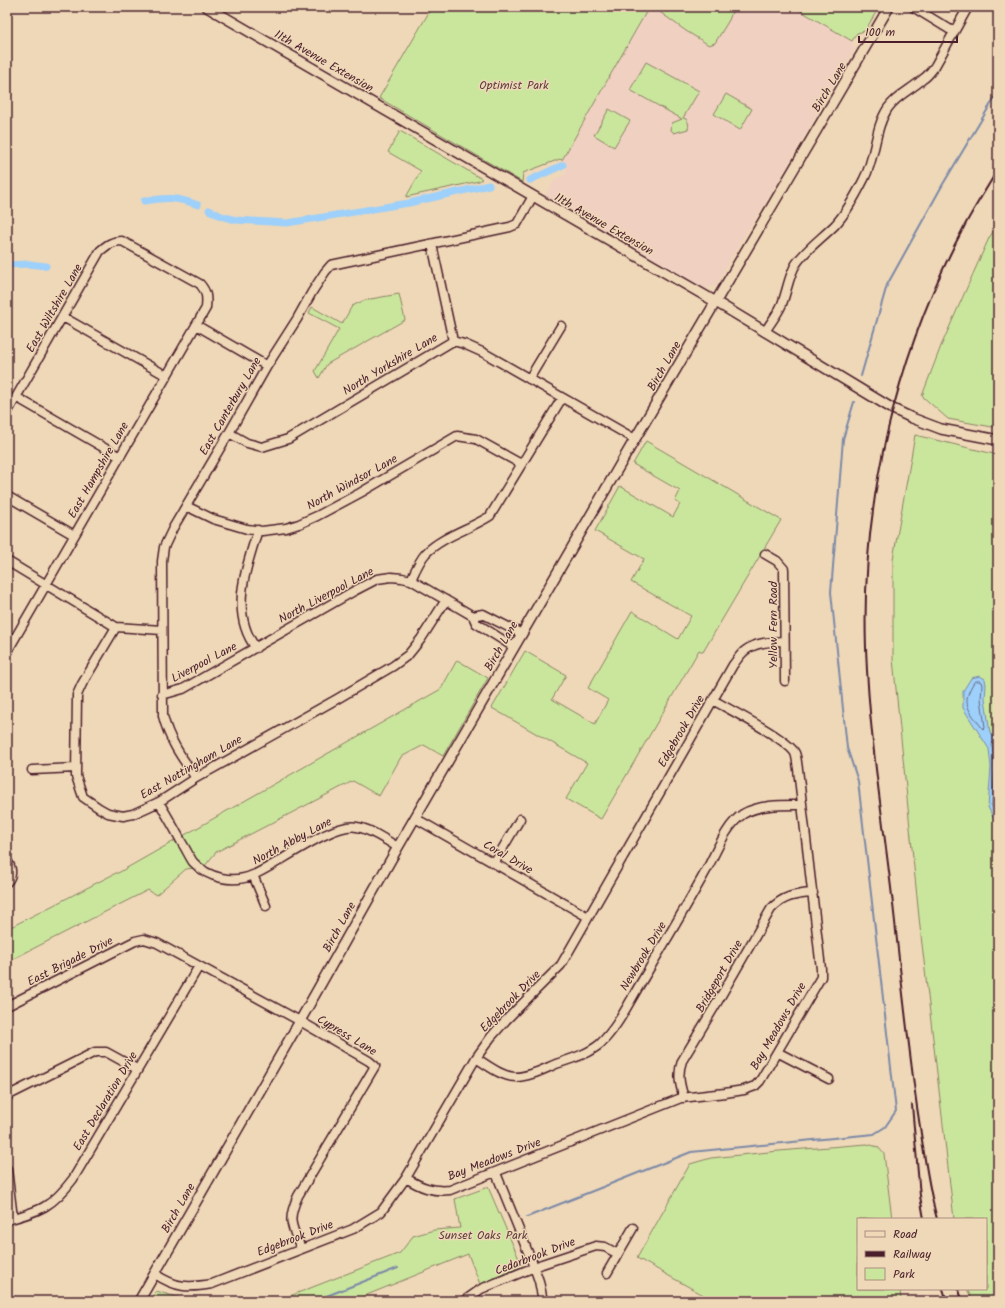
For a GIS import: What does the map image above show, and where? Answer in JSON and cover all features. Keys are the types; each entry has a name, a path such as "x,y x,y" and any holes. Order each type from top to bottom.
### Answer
{"street":[{"name":"11th Avenue Extension","path":"207,7 716,302 886,405 912,418 941,429 998,440"},
{"name":"Birch Lane","path":"139,1301 398,847 889,7"},
{"path":"913,7 954,32"},
{"path":"765,332 781,305 796,265 836,223 865,178 873,156 882,118 896,99 923,80 935,66 968,7"},
{"name":"East Canterbury Lane","path":"196,778 180,756 166,731 163,716 162,561 164,547 267,366 312,292 325,272 331,266 510,227 517,224 533,196"},
{"name":"East Hampshire Lane","path":"7,652 206,308 207,299 204,289 200,284 122,241 115,241"},
{"name":"East Wiltshire Lane","path":"7,413 100,251 115,241"},
{"path":"432,244 453,341"},
{"path":"63,316 167,376"},
{"path":"196,325 267,366"},
{"path":"529,379 561,326"},
{"name":"North Yorkshire Lane","path":"229,433 262,448 288,439 453,341 484,353 635,440"},
{"path":"16,397 120,457"},
{"path":"410,580 425,554 434,546 490,516 562,398"},
{"name":"North Windsor Lane","path":"186,506 213,519 247,529 258,530 286,528 317,516 457,436 476,439 521,464"},
{"path":"7,496 74,535"},
{"path":"256,648 244,627 242,584 258,530"},
{"name":"Yellow Fern Road","path":"765,554 777,561 784,569 785,681"},
{"path":"7,561 116,627 162,630"},
{"name":"North Liverpool Lane","path":"256,648 354,591 377,580 391,577 410,580 446,600 473,616 476,623 514,647"},
{"name":"East Nottingham Lane","path":"116,627 77,695 76,776 83,797 108,813 123,816 159,802 196,778 393,666 408,655 421,639 446,600"},
{"name":"North Liverpool Lane","path":"473,616 483,614 522,634"},
{"name":"Edgebrook Drive","path":"154,1274 165,1281 181,1286 193,1287 212,1284 354,1229 382,1212 406,1178 476,1058 491,1037 561,965 733,665 746,650 754,645 784,641"},
{"name":"Liverpool Lane","path":"162,695 183,690 256,648"},
{"name":"Bay Meadows Drive","path":"406,1178 430,1190 450,1190 496,1173 681,1098 744,1090 755,1086 760,1081 820,977 821,969 798,768 795,754 790,747 713,700"},
{"path":"32,770 76,768"},
{"name":"North Abby Lane","path":"159,802 192,860 201,869 214,876 225,879 247,878 325,834 349,826 366,830 398,847"},
{"name":"Newbrook Drive","path":"476,1058 497,1071 516,1077 527,1075 575,1058 594,1049 609,1034 623,1013 692,896 731,826 742,814 750,811 784,805 802,804"},
{"name":"Coral Drive","path":"415,818 588,917"},
{"path":"494,863 520,819"},
{"path":"7,861 12,872 10,879 7,882"},
{"path":"253,875 266,906"},
{"name":"Bridgeport Drive","path":"684,1098 678,1077 679,1068 682,1061 771,909 777,903 791,896 813,893"},
{"name":"Cypress Lane","path":"144,939 157,943 300,1021 369,1061 375,1066 298,1196 293,1208 290,1219 302,1248"},
{"name":"East Brigade Drive","path":"7,1006 135,941 144,939"},
{"name":"East Declaration Drive","path":"10,1219 41,1209 51,1203 62,1193 73,1179 198,966"},
{"path":"7,1096 95,1052 106,1052 137,1070"},
{"path":"778,1052 829,1079"},
{"path":"7,1169 10,1219"},
{"path":"496,1173 534,1267 539,1281 543,1301"},
{"path":"607,1273 633,1228"},
{"name":"Cedarbrook Drive","path":"464,1301 481,1290 534,1267 596,1246 618,1254"}],"shaded area":[{"path":"649,7 794,7 852,41 855,48 767,201 743,237 716,285 706,289 545,195 555,179 566,174 566,163 562,160"}],"green space":[{"name":"Optimist Park","path":"432,7 649,7 562,160 560,159 523,173 522,182 379,98"},
{"path":"659,7 734,7 729,20 715,43 709,45 686,31 657,10"},
{"path":"794,7 879,7 865,31 857,33 852,41"},
{"path":"646,62 699,91 683,118 688,122 688,129 674,133 671,130 672,123 682,119 630,90"},
{"path":"726,94 752,109 740,130 714,114"},
{"path":"609,109 630,121 614,147 594,135"},
{"path":"400,131 482,179 479,181 406,197 421,171 388,152"},
{"path":"998,224 998,428 948,419 922,396 941,346 989,238"},
{"path":"399,294 405,320 327,364 319,378 315,371 339,329 309,313 312,307 342,324 352,306 365,300"},
{"path":"915,435 998,455 998,1301 973,1301 968,1290 987,1290 987,1218 954,1218 920,927 893,659 893,559"},
{"path":"646,441 781,520 703,652 699,650 601,819 566,799 587,763 492,708 525,651 566,675 552,699 595,724 608,700 588,688 632,611 678,639 691,616 631,582 644,559 595,531 620,486 673,517 680,504 675,501 680,491 633,464"},
{"path":"457,660 488,678 443,756 424,745 401,757 379,796 353,781 216,852 204,867 186,869 156,895 148,890 7,962 7,929 118,873 441,689"},
{"path":"867,1144 878,1147 884,1154 892,1218 857,1218 857,1290 900,1290 901,1301 714,1301 637,1258 690,1164 711,1158"},
{"name":"Sunset Oaks Park","path":"488,1187 522,1266 480,1284 468,1254 352,1301 277,1301 400,1253 413,1236 434,1230 460,1228 455,1199"},
{"path":"156,1291 187,1300 187,1301 151,1301"}],"water":[{"path":"980,676 985,679 985,698 990,733 998,741 998,828 988,807 991,767 989,749 963,708 963,691 971,678"}],"waterway":[{"path":"861,376 887,285 943,184 998,92"},
{"path":"530,180 563,165"},
{"path":"209,210 221,216 236,220 287,223 409,203 489,185"},
{"path":"144,201 171,198 184,200 198,205"},
{"path":"7,265 29,264 46,266"},
{"path":"527,1217 691,1152 874,1134 885,1127 896,1111 858,781 847,748 831,592 843,439 854,402"},
{"path":"314,1301 398,1268"}],"railway":[{"path":"937,1218 923,1149 914,1083 870,715 866,648 866,593 870,538 877,484 888,430 902,377 920,325 941,274 969,218 998,169"},
{"path":"912,1105 920,1196 924,1218"},
{"path":"943,1290 947,1301"},
{"path":"958,1290 963,1301"}]}
